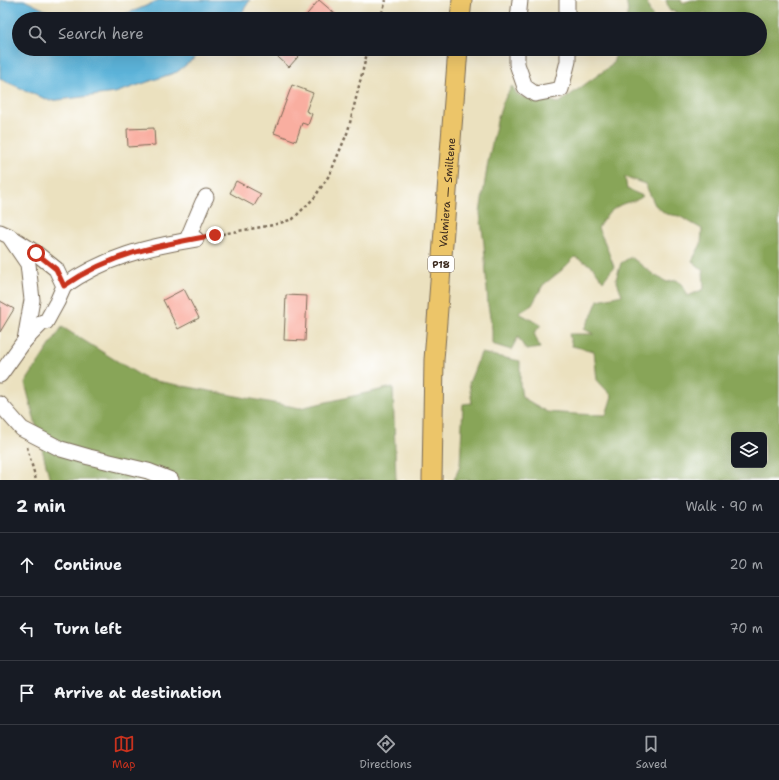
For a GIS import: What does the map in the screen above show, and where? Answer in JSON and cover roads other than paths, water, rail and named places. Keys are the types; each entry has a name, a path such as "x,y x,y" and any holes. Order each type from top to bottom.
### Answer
{"main road":[{"path":"461,12 462,0"},
{"name":"Valmiera — Smiltene","path":"432,480 434,360 457,56"}],"street":[{"path":"519,12 520,0"},
{"path":"567,0 568,12"},
{"path":"517,56 517,64 525,87 535,94 561,90 568,56"},
{"path":"0,375 24,340 43,322 46,322 58,302 64,286 81,274 120,256 192,239 203,202 206,197"},
{"path":"4,234 36,253 56,269 64,286"},
{"path":"4,234 28,264 32,300 24,340"},
{"path":"0,404 22,429 61,449 148,471 171,480"}],"water":[{"path":"0,0 24,0 49,12 12,12 12,56 197,56 177,72 115,93 50,101 0,79"},
{"path":"159,0 250,0 242,12 130,12"}]}
